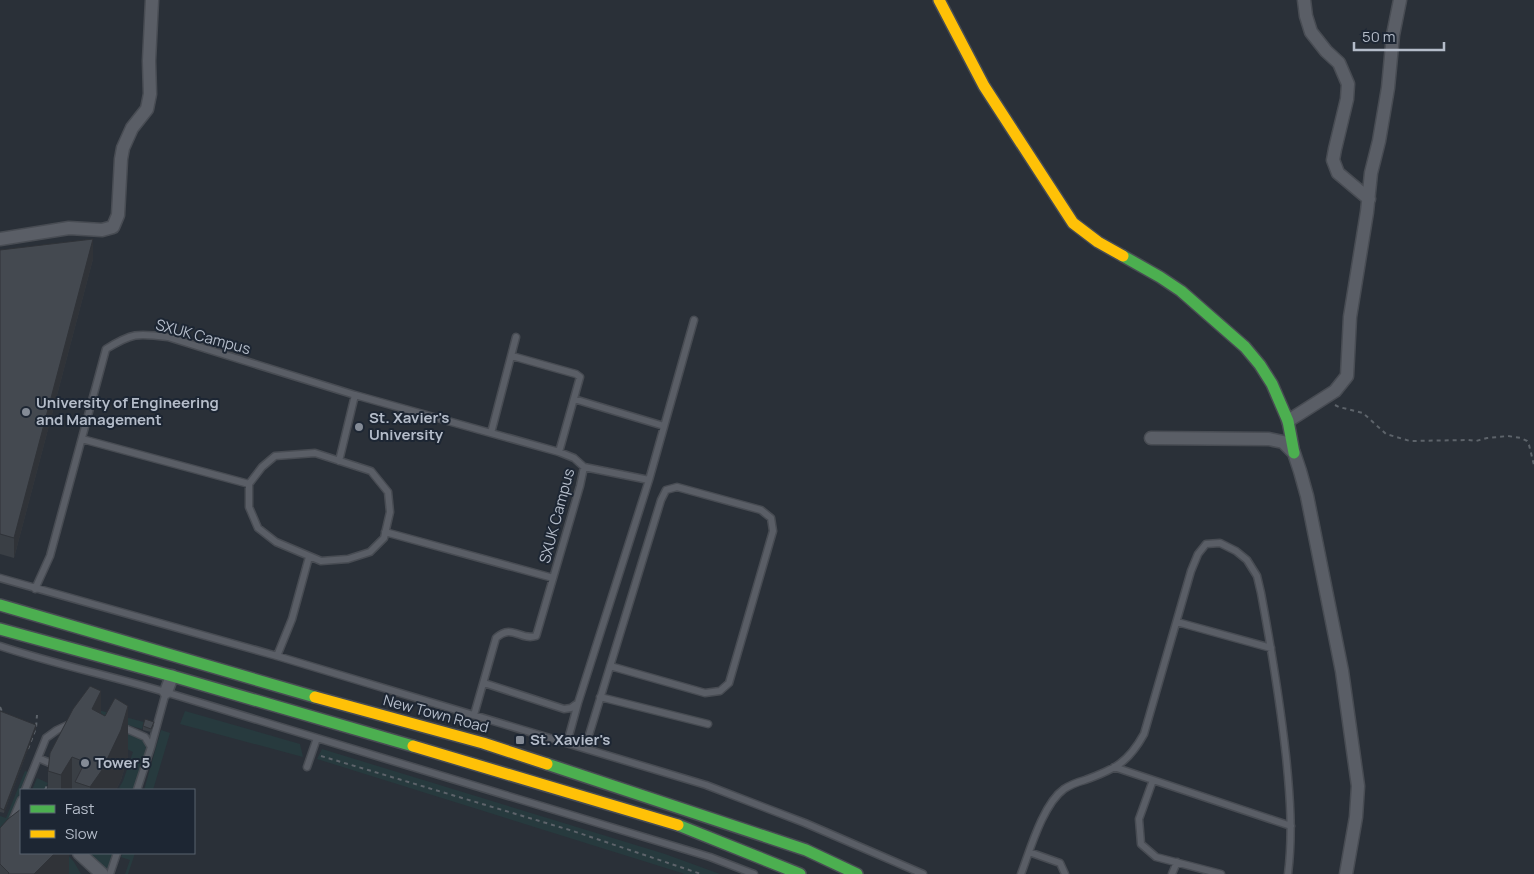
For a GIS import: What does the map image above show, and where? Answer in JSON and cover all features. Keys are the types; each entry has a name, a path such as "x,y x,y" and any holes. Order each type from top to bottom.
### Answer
{"main road":[{"path":"939,0 984,86 1073,223 1098,242 1181,291 1245,347 1260,365 1272,384 1288,421 1294,453"},
{"name":"New Town Road","path":"0,605 335,702 483,742 790,844 857,874"},
{"path":"0,629 172,676 571,792 688,828 800,874"}],"street":[{"path":"0,239 69,228 102,230 113,227 118,215 121,159 126,141 132,128 147,109 150,94 149,60 152,0"},
{"path":"1304,0 1311,32 1338,64 1348,84 1347,99 1333,160 1338,173 1369,198"},
{"path":"1288,421 1340,386 1347,376 1350,317 1369,198 1371,173 1379,141 1388,88 1393,35 1400,0"},
{"path":"1151,438 1269,439 1283,442 1294,453 1307,496 1342,671 1355,760 1358,786 1356,817 1346,874"},
{"path":"166,692 172,676"},
{"path":"80,854 102,874"}],"lane":[{"path":"567,743 649,480 694,320"},
{"name":"SXUK Campus","path":"35,589 50,556 106,349 125,337 144,334 168,337 355,396 559,452 574,458 584,467 553,578 385,532"},
{"path":"491,433 516,337"},
{"path":"512,356 578,375 579,380 559,452"},
{"path":"339,460 355,396"},
{"path":"574,399 664,426"},
{"path":"82,439 249,484"},
{"path":"316,453 371,472 388,492 390,512 384,538 370,552 348,559 321,560 309,556 276,542 258,528 249,507 249,484 262,467 275,456 316,453"},
{"path":"584,467 649,480"},
{"path":"585,748 600,697 661,500 666,490 677,487 761,510 771,518 773,530 729,683 720,691 705,693 610,666"},
{"path":"1021,874 1046,811 1055,797 1064,788 1114,767 1128,759 1137,747 1144,734 1191,571 1198,554 1206,544 1220,543 1236,551 1247,560 1257,576 1261,593 1282,716 1290,795 1291,826 1288,874"},
{"path":"277,656 292,619 309,556"},
{"path":"0,578 277,656 706,785 805,823 923,874"},
{"path":"474,715 496,638 502,632 509,631 532,637 536,636 553,578"},
{"path":"1177,622 1271,648"},
{"path":"0,646 166,692 710,857 754,874"},
{"path":"484,684 564,709 571,708 578,703"},
{"path":"137,789 166,692"},
{"path":"600,697 708,724"},
{"path":"25,789 46,738 57,730 80,720"},
{"path":"114,724 145,737 151,747"},
{"path":"307,767 317,738"},
{"path":"38,758 50,763 52,761 58,762"},
{"path":"50,763 50,769 54,772"},
{"path":"1114,767 1291,826"},
{"path":"1153,780 1139,819 1141,844 1156,857 1221,874"},
{"path":"11,826 20,803"},
{"path":"1029,852 1060,864 1065,874"},
{"path":"110,874 117,854"},
{"path":"1172,874 1177,862"}],"path":[{"path":"1327,395 1339,407 1367,415 1386,434 1410,442 1476,441 1508,436 1521,438 1527,441 1529,445 1534,465"},
{"path":"0,707 3,716"},
{"path":"28,749 36,728 37,715"},
{"path":"312,752 319,756 573,831 701,874"},
{"path":"46,789 54,772"}],"green space":[{"path":"98,710 144,722 142,729 106,719"},
{"path":"185,711 300,744 303,757 180,724"},
{"path":"123,730 143,739 146,747 145,755 134,789 119,788 133,752 117,744"},
{"path":"161,730 170,733 153,789 144,789"},
{"path":"322,749 665,854 720,874 685,874 317,759"},
{"path":"25,771 28,772 5,831 0,837 0,816 6,818"},
{"path":"37,778 48,783 45,789 32,789"},
{"path":"66,854 74,862 81,874 67,874"},
{"path":"89,854 113,854 107,870"},
{"path":"122,854 135,854 128,874 125,874 130,860 121,857"}],"building":[{"name":"University of Engineering and Management","path":"93,239 14,538 0,534 0,250"},
{"path":"90,686 101,691 92,709 105,716 115,698 128,706 121,730 102,770 90,787 75,782 85,762 72,757 61,775 48,771 50,753 73,709"},
{"path":"0,711 36,725 4,810 0,808"},
{"path":"145,719 154,722 151,729 143,726"},
{"path":"20,810 20,854 54,854 34,874 8,874 0,864 0,828"}],"traffic: fast":[{"path":"1123,256 1181,291 1245,347 1260,365 1272,384 1288,421 1294,453"},
{"path":"0,605 315,697"},
{"path":"0,629 172,676 413,746"},
{"path":"547,764 806,850 857,874"},
{"path":"678,825 800,874"}],"traffic: slow":[{"path":"939,0 984,86 1073,223 1098,242 1123,256"},
{"path":"315,697 483,743 547,764"},
{"path":"413,746 678,825"}],"place":[{"name":"University of Engineering and Management","path":"26,412"},
{"name":"St. Xavier's University","path":"359,427"},
{"name":"St. Xavier's","path":"520,740"},
{"name":"Tower 5","path":"85,763"}]}
